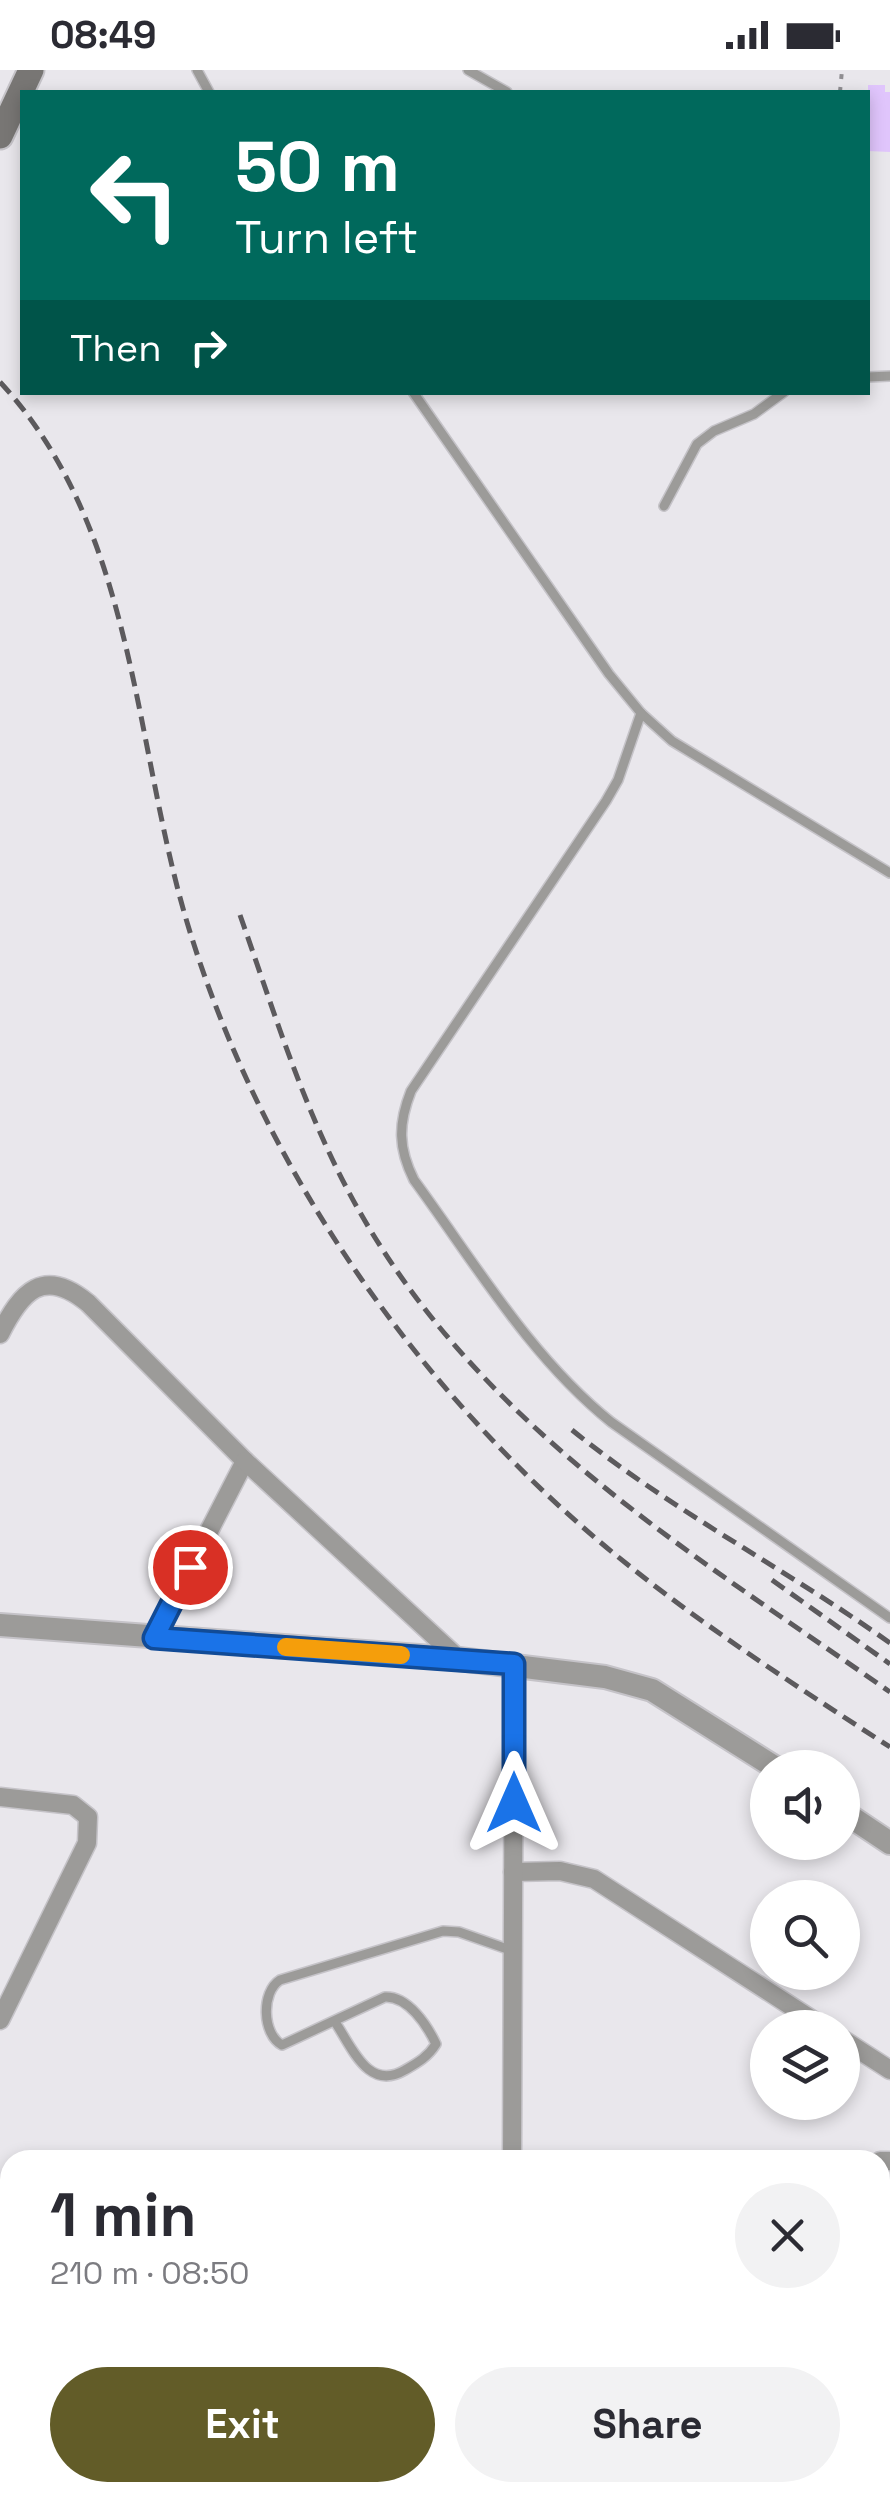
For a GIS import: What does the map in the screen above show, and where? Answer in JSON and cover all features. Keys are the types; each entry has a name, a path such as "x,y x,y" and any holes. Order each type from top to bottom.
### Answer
{"main road":[{"path":"0,136 20,93"}],"street":[{"path":"0,1334 18,1302 35,1288 47,1284 73,1292 245,1461 459,1659"},
{"path":"154,1638 245,1461"},
{"path":"0,1625 514,1664 638,1685 678,1704 750,1751"},
{"path":"512,2150 514,1664"},
{"path":"0,1797 73,1804 88,1817 90,1831 88,1843 0,2020"},
{"path":"860,1823 890,1842"},
{"path":"513,1872 560,1871 594,1880 797,2010"},
{"path":"860,2051 890,2070"}],"lane":[{"path":"468,70 503,90"},
{"path":"415,395 608,674 641,713 672,741 890,873"},
{"path":"664,506 697,444 714,430 754,414 780,395"},
{"path":"641,713 626,760 606,801 412,1091 400,1125 405,1162 414,1180 571,1389 890,1618"},
{"path":"335,2022 368,2071 376,2076 396,2075 425,2058 436,2044 404,2000 393,1996 335,2022 287,2044 276,2042 266,2011 268,1992 280,1980 444,1931 459,1932 513,1951"}],"building":[{"path":"868,85 885,85 885,92 890,92 890,152 870,151"}],"railway":[{"path":"0,382 44,439 78,500 123,634 167,844 184,912 215,1003 252,1092 297,1178 348,1260 406,1339 468,1413 535,1483 606,1547 709,1626 890,1747"},
{"path":"240,915 297,1075 337,1169 386,1255 444,1332 508,1402 578,1466 730,1582 890,1692"},
{"path":"572,1430 649,1487 890,1643"},
{"path":"772,1580 890,1664"}],"slow traffic":[{"path":"286,1647 401,1655"}],"route":[{"path":"190,1567 154,1638 514,1664 514,1803"}]}
